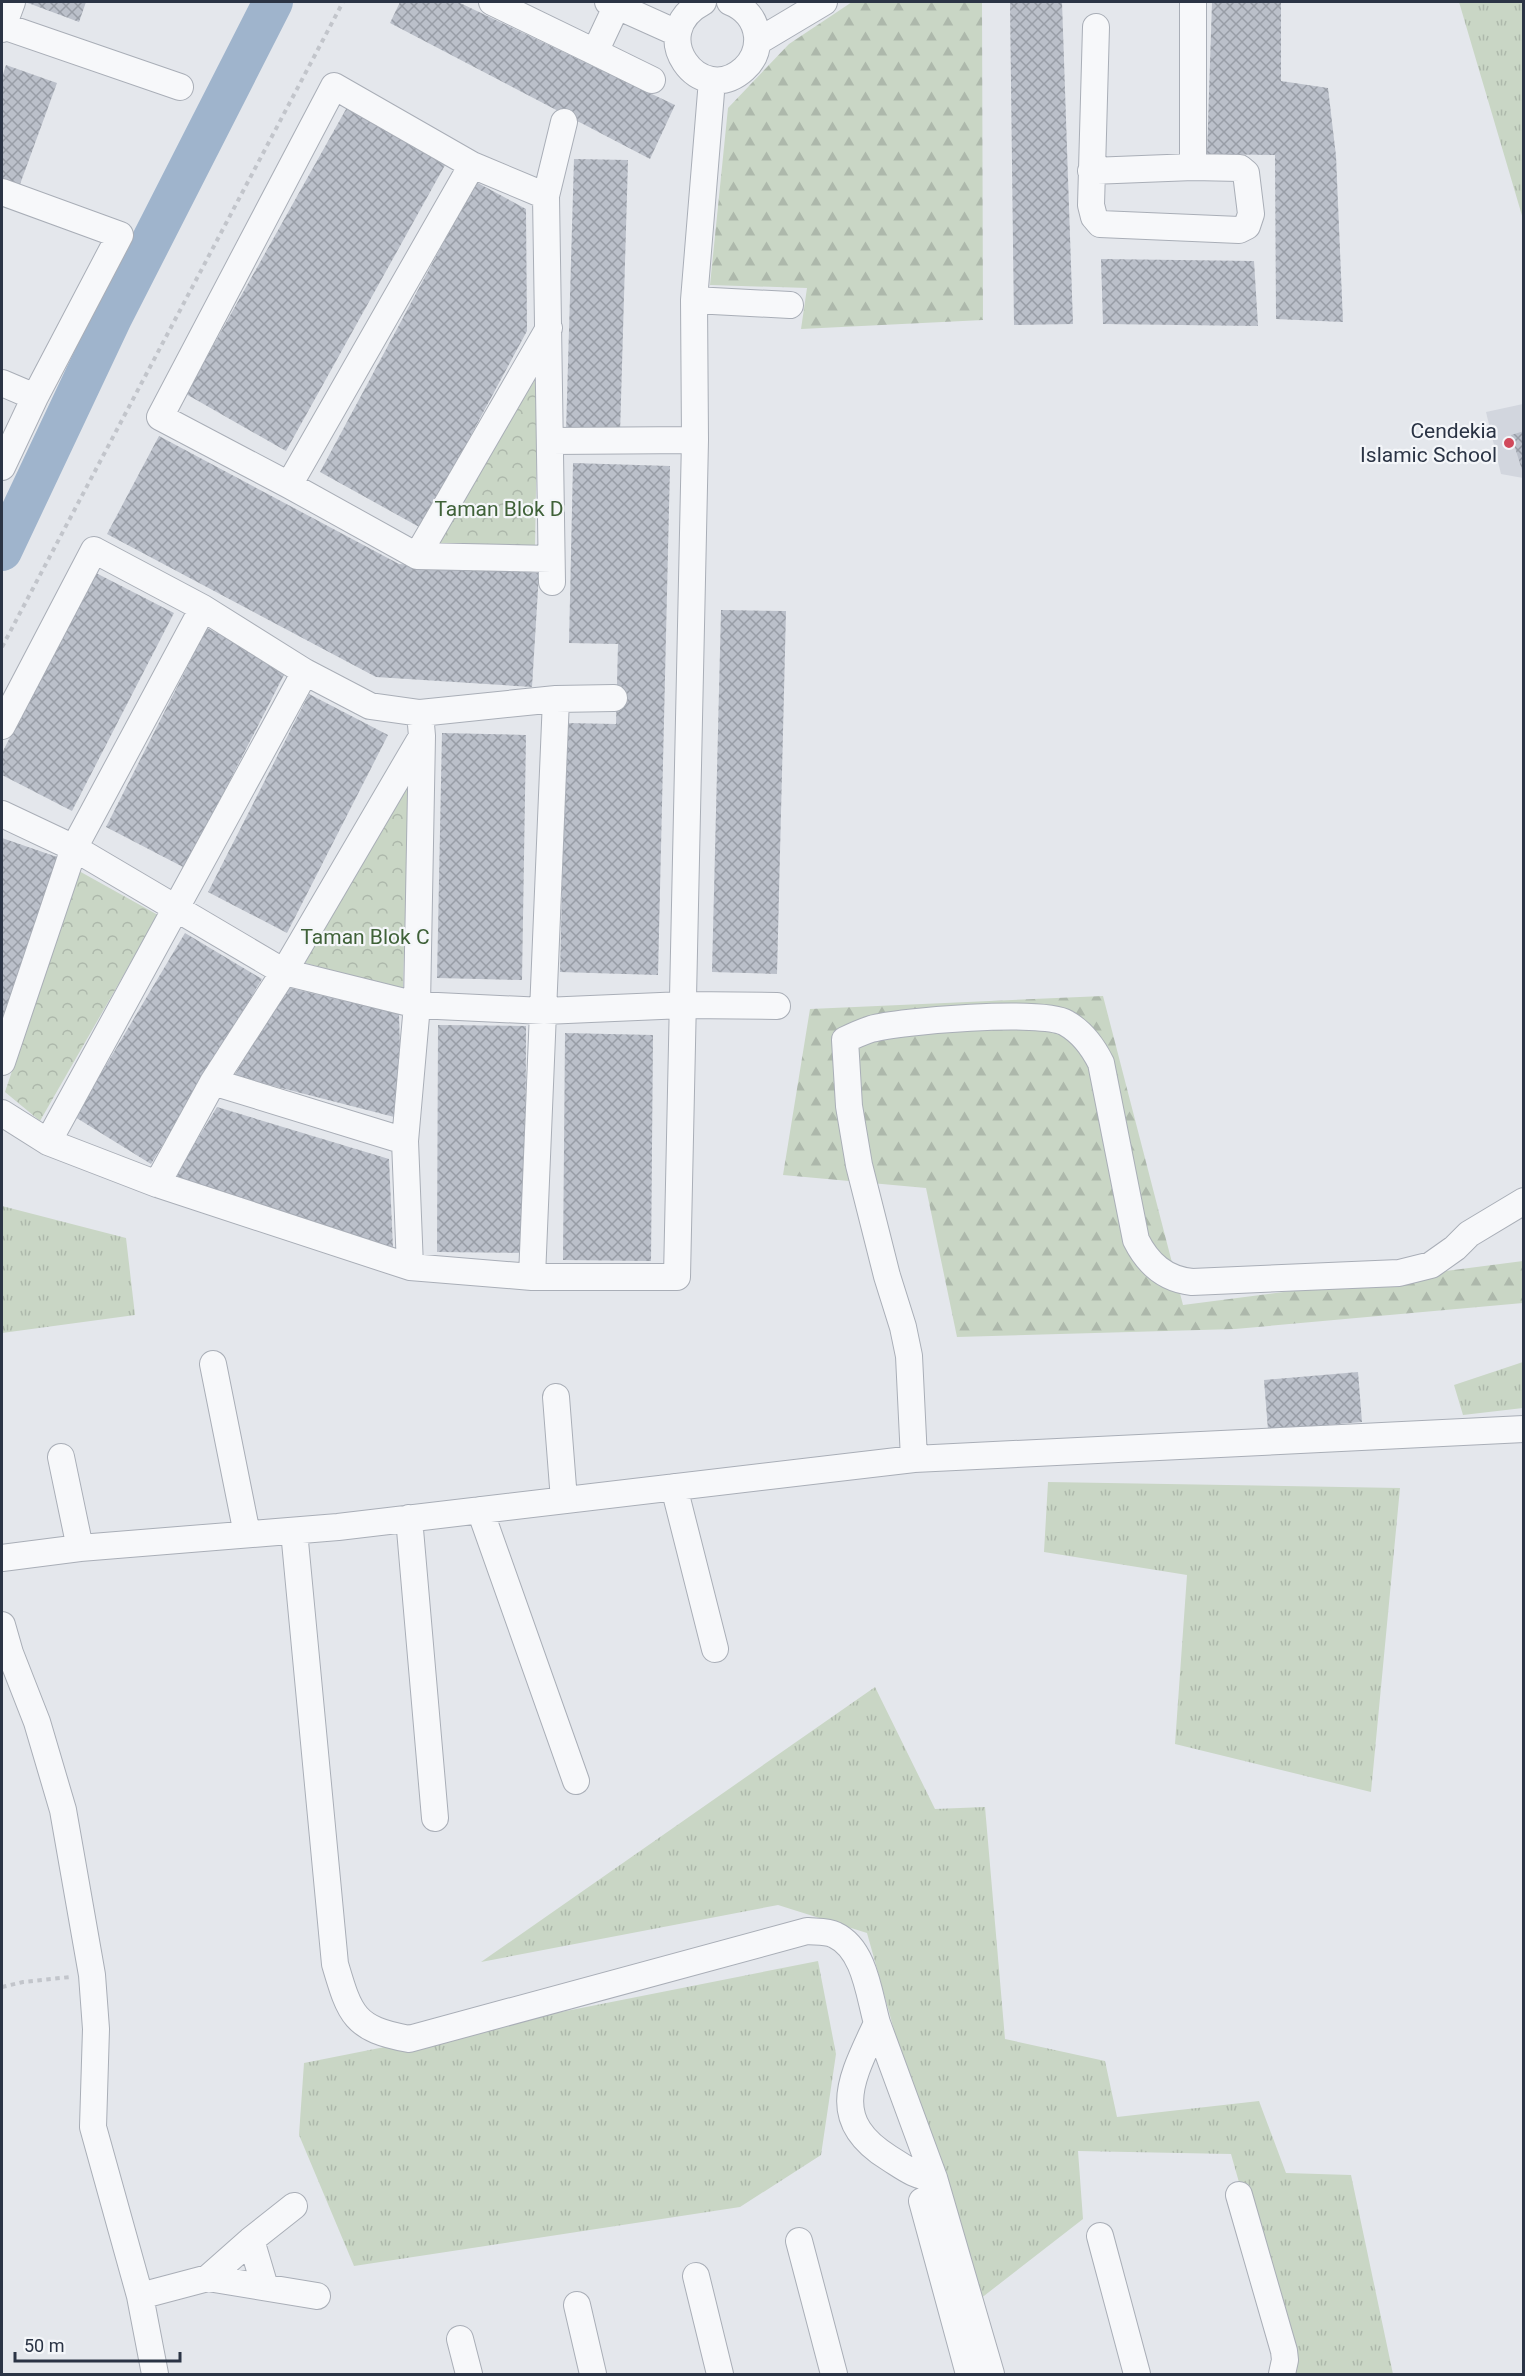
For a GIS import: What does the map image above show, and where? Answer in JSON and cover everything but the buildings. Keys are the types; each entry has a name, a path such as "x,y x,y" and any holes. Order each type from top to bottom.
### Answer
{"street":[{"path":"12,2 2,27 180,87"},
{"path":"758,42 824,2"},
{"path":"1193,2 1193,167"},
{"path":"500,3 652,80"},
{"path":"595,52 613,3 677,33"},
{"path":"690,4 677,33 678,49 684,64 696,74 712,80 728,79 739,74 755,54 758,42 756,27 749,15 737,3"},
{"path":"1091,171 1193,167 1240,168 1246,173 1251,214 1247,226 1239,230 1100,225 1094,217 1091,205 1091,171 1096,27"},
{"path":"2,1113 48,1142 157,1184 410,1267 532,1277 677,1277 695,440 694,300 712,80"},
{"path":"546,196 472,165 334,86 160,417 289,484 417,556 551,570 546,196 564,122"},
{"path":"289,484 472,165"},
{"path":"2,192 120,235 35,397 2,467"},
{"path":"694,300 790,305"},
{"path":"417,556 549,328"},
{"path":"2,383 35,397"},
{"path":"551,441 695,440"},
{"path":"2,726 94,550 203,608 305,672 370,706 421,724 556,699 614,698"},
{"path":"2,1062 74,848 203,608"},
{"path":"48,1142 305,672"},
{"path":"532,1277 556,699"},
{"path":"157,1184 213,1082 284,972 421,724"},
{"path":"410,1267 405,1141 417,1005 421,724"},
{"path":"2,814 74,848 284,972 417,1005 544,1011 684,1005 777,1006"},
{"path":"914,1460 909,1356 859,1165 849,1106 845,1040 871,1029 922,1021 1049,1018 1065,1022 1094,1048 1101,1063 1136,1240 1153,1265 1177,1280 1399,1273 1431,1265 1455,1248 1469,1234 1524,1201"},
{"path":"213,1082 405,1141"},
{"path":"213,1364 247,1534"},
{"path":"556,1396 564,1500"},
{"path":"2,1558 80,1548 294,1532 914,1460 1524,1429"},
{"path":"61,1457 80,1548"},
{"path":"674,1487 715,1649"},
{"path":"480,1510 576,1781"},
{"path":"409,1518 435,1818"},
{"path":"294,1532 335,1964 344,1994 355,2015 369,2029 409,2039 807,1931 834,1934 844,1941 860,1962 925,2177 991,2374"},
{"path":"2,1625 10,1653 37,1722 63,1810 92,1975 96,2029 93,2127 140,2296 155,2374"},
{"path":"877,2023 849,2095 852,2122 863,2138 881,2153 925,2177 969,2374"},
{"path":"1239,2196 1284,2351 1282,2374"},
{"path":"208,2278 294,2206"},
{"path":"1100,2236 1137,2374"},
{"path":"251,2240 265,2287"},
{"path":"799,2241 834,2374"},
{"path":"696,2276 720,2374"},
{"path":"140,2296 208,2278 317,2296"},
{"path":"577,2305 593,2374"},
{"path":"460,2339 469,2374"}],"path":[{"path":"2,646 343,2"},
{"path":"2,1987 23,1982 92,1975"}],"shaded area":[{"name":"Cendekia Islamic School","path":"1523,404 1523,478 1501,474 1486,412"}],"green space":[{"path":"852,2 982,2 983,320 801,329 807,288 710,285 728,108 789,44"},
{"path":"1459,2 1523,2 1523,219"},
{"name":"Taman Blok D","path":"538,375 535,546 434,545"},
{"name":"Taman Blok C","path":"409,778 403,989 305,963"},
{"path":"79,871 158,915 40,1121 5,1092"},
{"path":"1103,996 1183,1305 1523,1261 1523,1303 1235,1329 957,1337 926,1188 783,1175 810,1009"},
{"path":"2,1206 126,1238 135,1315 2,1333"},
{"path":"1523,1362 1523,1408 1463,1415 1454,1385"},
{"path":"1048,1482 1400,1488 1371,1792 1175,1744 1187,1575 1044,1552"},
{"path":"875,1687 935,1809 985,1807 1005,2039 1105,2061 1117,2117 1259,2101 1286,2173 1351,2175 1393,2374 1293,2374 1231,2154 1078,2151 1083,2219 971,2306 867,1933 778,1905 481,1962"},
{"path":"818,1961 836,2054 821,2155 740,2207 354,2266 299,2135 304,2063"}],"waterway":[{"path":"2,551 112,318 273,2"}],"place":[{"name":"Cendekia Islamic School","path":"1509,443"}]}
